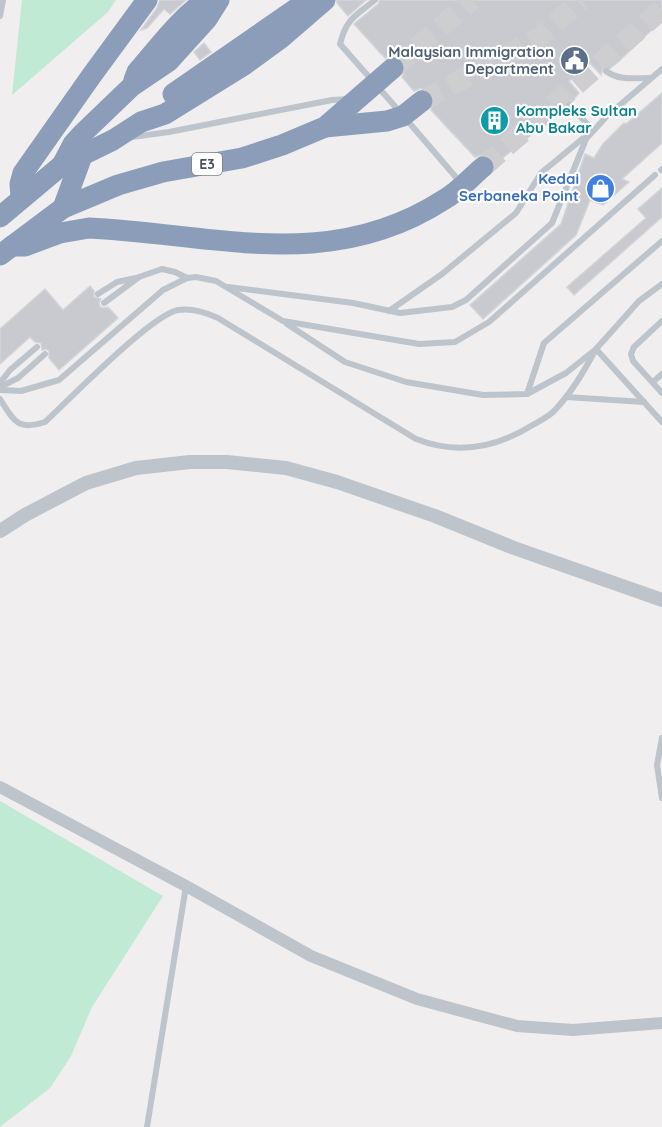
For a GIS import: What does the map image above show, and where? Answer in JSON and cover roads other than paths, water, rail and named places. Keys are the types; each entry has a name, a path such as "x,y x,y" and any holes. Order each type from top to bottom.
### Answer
{"highway":[{"path":"21,197 20,184 23,172 147,0"},
{"path":"132,86 137,72 147,60 182,22 207,0"},
{"path":"62,165 73,144 132,86 169,61 207,19 219,0"},
{"path":"141,122 154,107 307,0"},
{"path":"0,217 21,197 62,165 113,140 141,122 165,114 244,65 281,38 325,0"},
{"name":"E3","path":"6,250 63,208 118,185 163,172 242,158 282,145 325,127 393,68"},
{"path":"325,127 387,121 403,116 422,101"},
{"path":"63,208 82,156"},
{"path":"6,250 25,246 60,233 89,228 290,245 336,242 371,233 415,216 448,198 483,167"}],"street":[{"path":"0,531 33,510 86,483 136,468 190,462 227,462 286,468 337,482 435,516 514,548 662,600"},
{"path":"0,787 186,886 311,956 417,999 517,1026 573,1030 662,1023"}],"lane":[{"path":"0,16 3,0"},
{"path":"375,0 350,20 344,29 340,44 463,185"},
{"path":"389,311 442,274 516,213 541,173 662,69"},
{"path":"606,71 613,76 651,78"},
{"path":"113,140 169,132 332,100 358,99"},
{"path":"569,105 593,130"},
{"path":"225,286 353,303 400,313 452,307 466,300 552,223 586,139 593,130"},
{"path":"283,321 419,344 454,342 489,322 655,175"},
{"path":"527,394 544,343 662,241"},
{"path":"98,294 117,282 162,269 187,278"},
{"path":"104,303 139,277"},
{"path":"0,387 21,391 59,380 162,290 187,278 196,277 225,286 345,362 406,382 483,395 527,394 566,373 596,348 639,301 662,284"},
{"path":"0,399 19,423 29,427 45,422 153,323 176,310 201,310 218,318 416,439 436,447 475,448 513,437 553,413 576,385 596,348"},
{"path":"662,321 634,347 631,354 633,361 662,393"},
{"path":"0,387 10,370 37,347"},
{"path":"596,348 662,422"},
{"path":"0,387 18,378 45,354"},
{"path":"653,382 662,374"},
{"path":"566,397 644,402"},
{"path":"662,738 657,765 662,798"},
{"path":"147,1127 186,886"}],"tunnel":[{"path":"393,68 472,0"},
{"path":"422,101 539,38 581,0"},
{"path":"483,167 662,9"}],"place":[{"name":"Malaysian Immigration Department","path":"575,61"},
{"name":"Kompleks Sultan Abu Bakar","path":"495,120"},
{"name":"Kedai Serbaneka Point","path":"600,188"}]}
